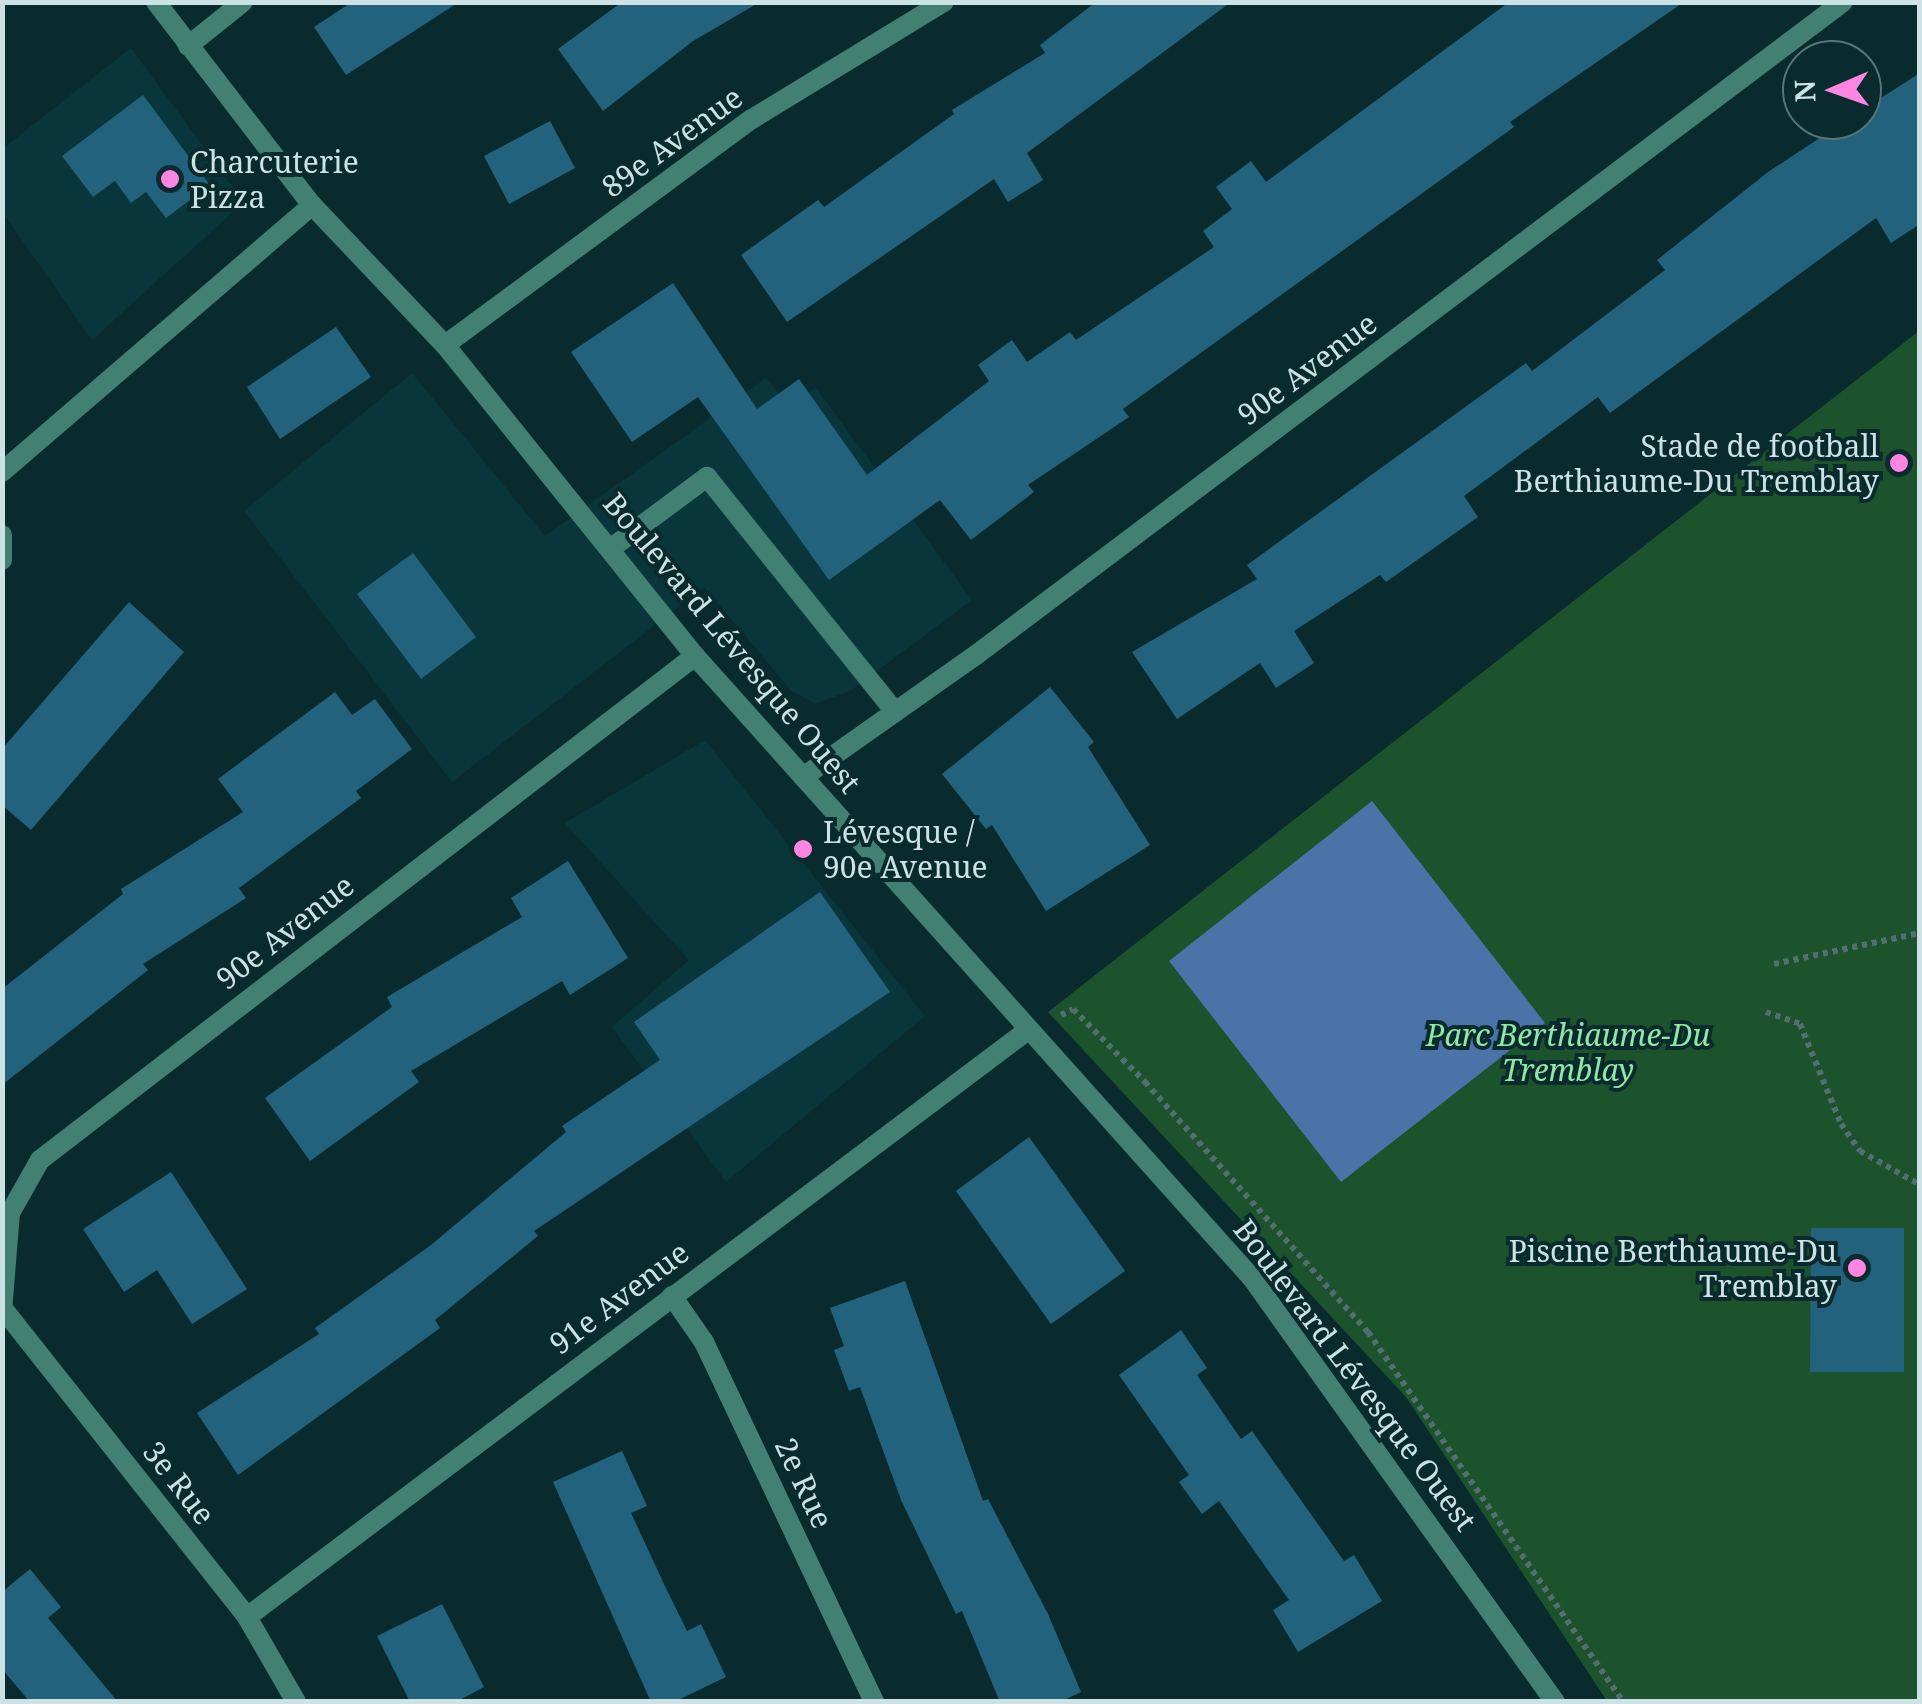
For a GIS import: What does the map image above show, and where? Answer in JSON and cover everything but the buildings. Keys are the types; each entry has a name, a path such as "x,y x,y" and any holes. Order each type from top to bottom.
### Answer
{"street":[{"name":"Boulevard Lévesque Ouest","path":"156,2 312,205 445,345 695,656 1252,1278 1555,1702"},
{"path":"188,46 243,2"},
{"name":"89e Avenue","path":"445,345 752,120 944,2"},
{"name":"90e Avenue","path":"802,777 896,712 1843,2"},
{"path":"2,472 312,205"},
{"path":"610,549 707,477 896,712"},
{"path":"2,536 2,560"},
{"name":"90e Avenue","path":"3,1311 10,1213 40,1160 695,656"},
{"name":"91e Avenue","path":"247,1617 1028,1030"},
{"name":"2e Rue","path":"672,1296 704,1342 874,1702"},
{"name":"3e Rue","path":"3,1311 247,1617 296,1702"}],"path":[{"path":"1774,964 1920,933"},
{"path":"1028,1030 1073,1009 1368,1332 1623,1702"},
{"path":"1766,1012 1800,1024 1841,1124 1860,1151 1920,1185"}],"shaded area":[{"path":"131,48 244,202 92,340 3,213 2,149"},
{"path":"412,373 545,536 766,378 787,404 816,388 972,600 850,691 815,704 791,690 704,587 452,782 244,511"},
{"path":"705,740 925,1016 726,1182 612,1027 689,960 565,823"}],"green space":[{"name":"Parc Berthiaume-Du Tremblay","path":"1919,331 1919,1701 1607,1701 1406,1397 1048,1012"}],"water":[{"path":"1372,801 1545,1023 1341,1182 1169,961"}],"place":[{"name":"Charcuterie Pizza","path":"170,179"},
{"name":"Stade de football Berthiaume-Du Tremblay","path":"1899,463"},
{"name":"Lévesque / 90e Avenue","path":"803,849"},
{"name":"Piscine Berthiaume-Du Tremblay","path":"1857,1268"}]}
